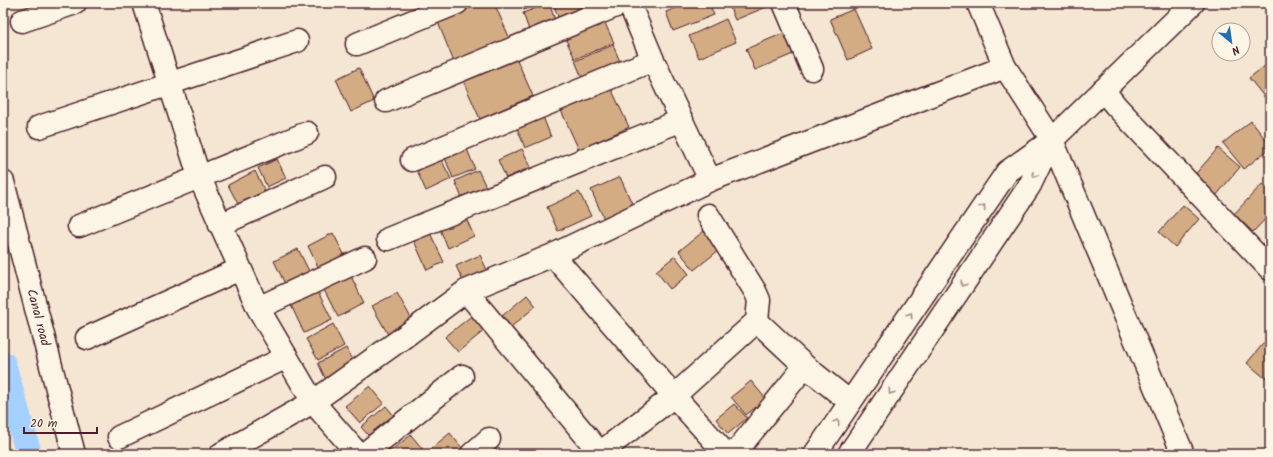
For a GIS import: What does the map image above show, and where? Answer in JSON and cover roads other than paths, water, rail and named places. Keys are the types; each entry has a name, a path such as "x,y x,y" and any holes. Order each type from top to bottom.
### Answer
{"street":[{"path":"22,21 75,3"},
{"path":"144,3 199,176 258,308 313,402 358,454"},
{"path":"357,44 457,3"},
{"path":"386,101 623,3"},
{"path":"629,3 653,60 710,180"},
{"path":"784,3 812,69"},
{"path":"978,3 1005,66 1052,140 1183,454"},
{"path":"815,454 1007,172 1052,140 1193,3"},
{"path":"39,127 297,42"},
{"path":"412,160 653,60"},
{"path":"221,454 313,402 466,291 553,255 710,180 1005,66"},
{"path":"1103,90 1116,106 1270,269"},
{"path":"388,239 682,120"},
{"path":"79,226 308,133"},
{"path":"849,454 1030,185 1052,140"},
{"path":"220,225 325,177"},
{"name":"Canal road","path":"3,182 74,454"},
{"path":"466,291 601,453 674,396 757,321 759,300 756,290 708,215"},
{"path":"553,255 726,454"},
{"path":"258,308 365,258"},
{"path":"87,338 240,269"},
{"path":"757,321 805,366 850,402"},
{"path":"119,437 287,358"},
{"path":"734,454 805,366"},
{"path":"364,454 462,376"},
{"path":"472,454 489,439"}],"waterway":[{"path":"3,364 29,454"}]}
